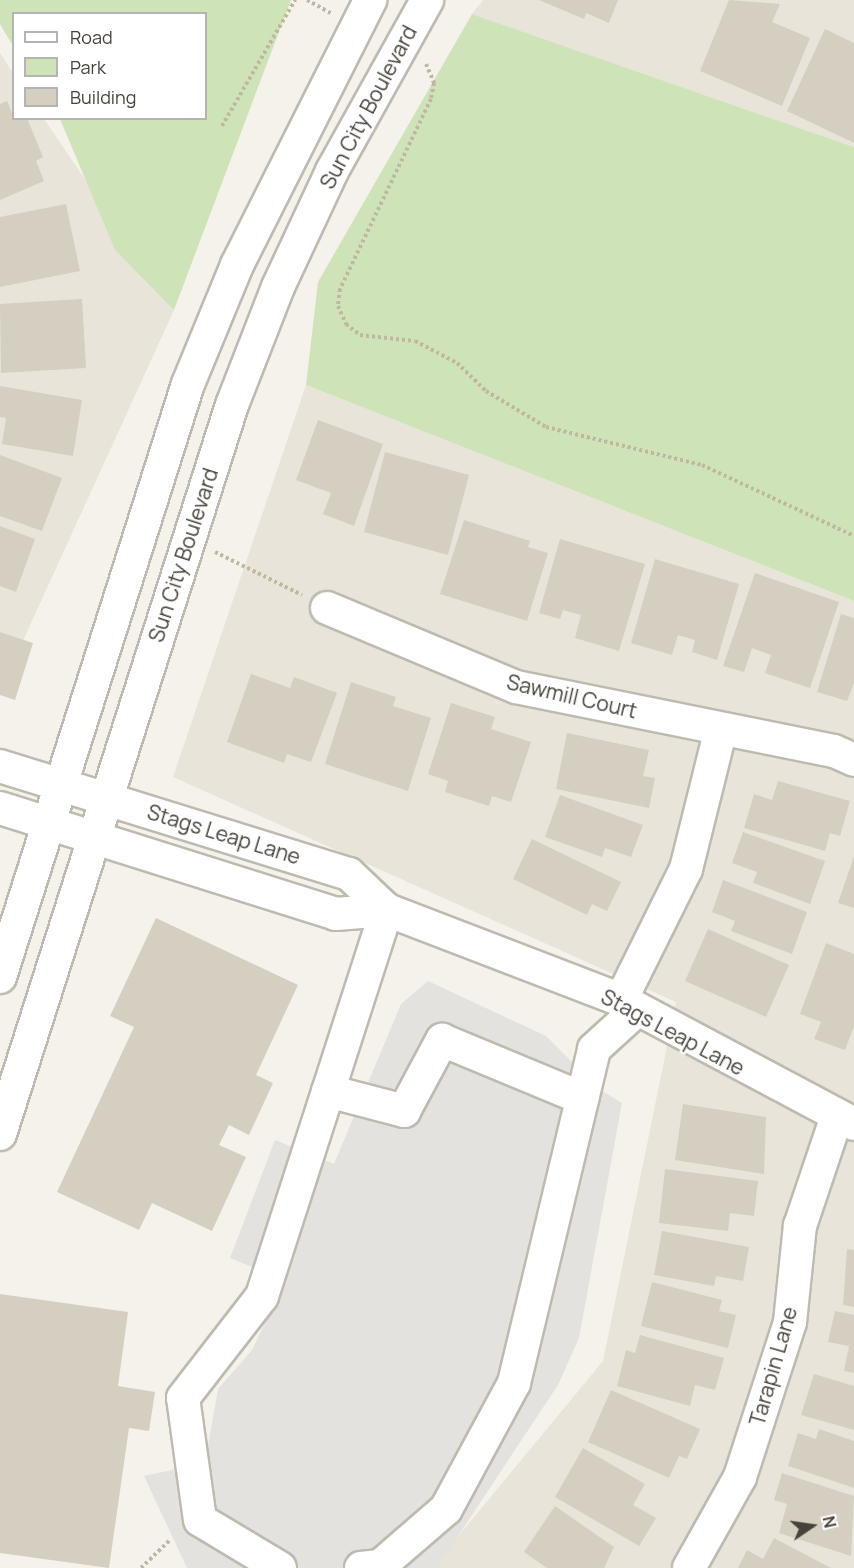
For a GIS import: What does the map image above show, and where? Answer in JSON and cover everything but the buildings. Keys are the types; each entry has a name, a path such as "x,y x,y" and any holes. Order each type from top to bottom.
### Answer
{"street":[{"name":"Sun City Boulevard","path":"0,1134 71,832 84,790 188,384 252,233 370,0"},
{"name":"Sun City Boulevard","path":"0,977 71,832 84,790 185,543 278,287 333,171 427,0"},
{"name":"Sawmill Court","path":"327,608 516,687 721,729 854,760"},
{"path":"361,1568 381,1566 446,1509 514,1383 594,1049 630,1005 686,869 721,729"},
{"name":"Stags Leap Lane","path":"0,766 84,790 349,874 387,909 630,1005 845,1122"},
{"name":"Stags Leap Lane","path":"0,808 336,914 387,909"},
{"path":"280,1568 200,1520 183,1398 262,1296 387,909"},
{"path":"328,1091 404,1111 442,1040 582,1098"},
{"name":"Tarapin Lane","path":"689,1568 740,1477 790,1322 800,1226 845,1122"}],"path":[{"path":"222,126 295,0"},
{"path":"425,62 434,83 431,99 349,266 338,306 346,324 360,335 415,341 457,363 486,391 546,427 702,465 854,536"},
{"path":"185,543 237,559 327,608"},
{"path":"141,1568 169,1541"}],"shaded area":[{"path":"483,0 854,0 854,147 472,14"},
{"path":"0,53 12,71 12,120 45,120 174,310 0,691"},
{"path":"306,385 854,601 854,1568 432,1568 603,1361 676,1002 173,777"},
{"path":"428,981 546,1036 599,1089 622,1103 579,1338 558,1385 437,1568 187,1568 144,1476 205,1463 218,1389 252,1350 285,1281 230,1258 275,1140 334,1164 401,1004"}],"green space":[{"path":"0,0 291,0 174,310 115,250 60,120 207,120 207,12 12,12 12,44 0,24"},
{"path":"472,14 854,147 854,601 306,385 318,282"}]}
